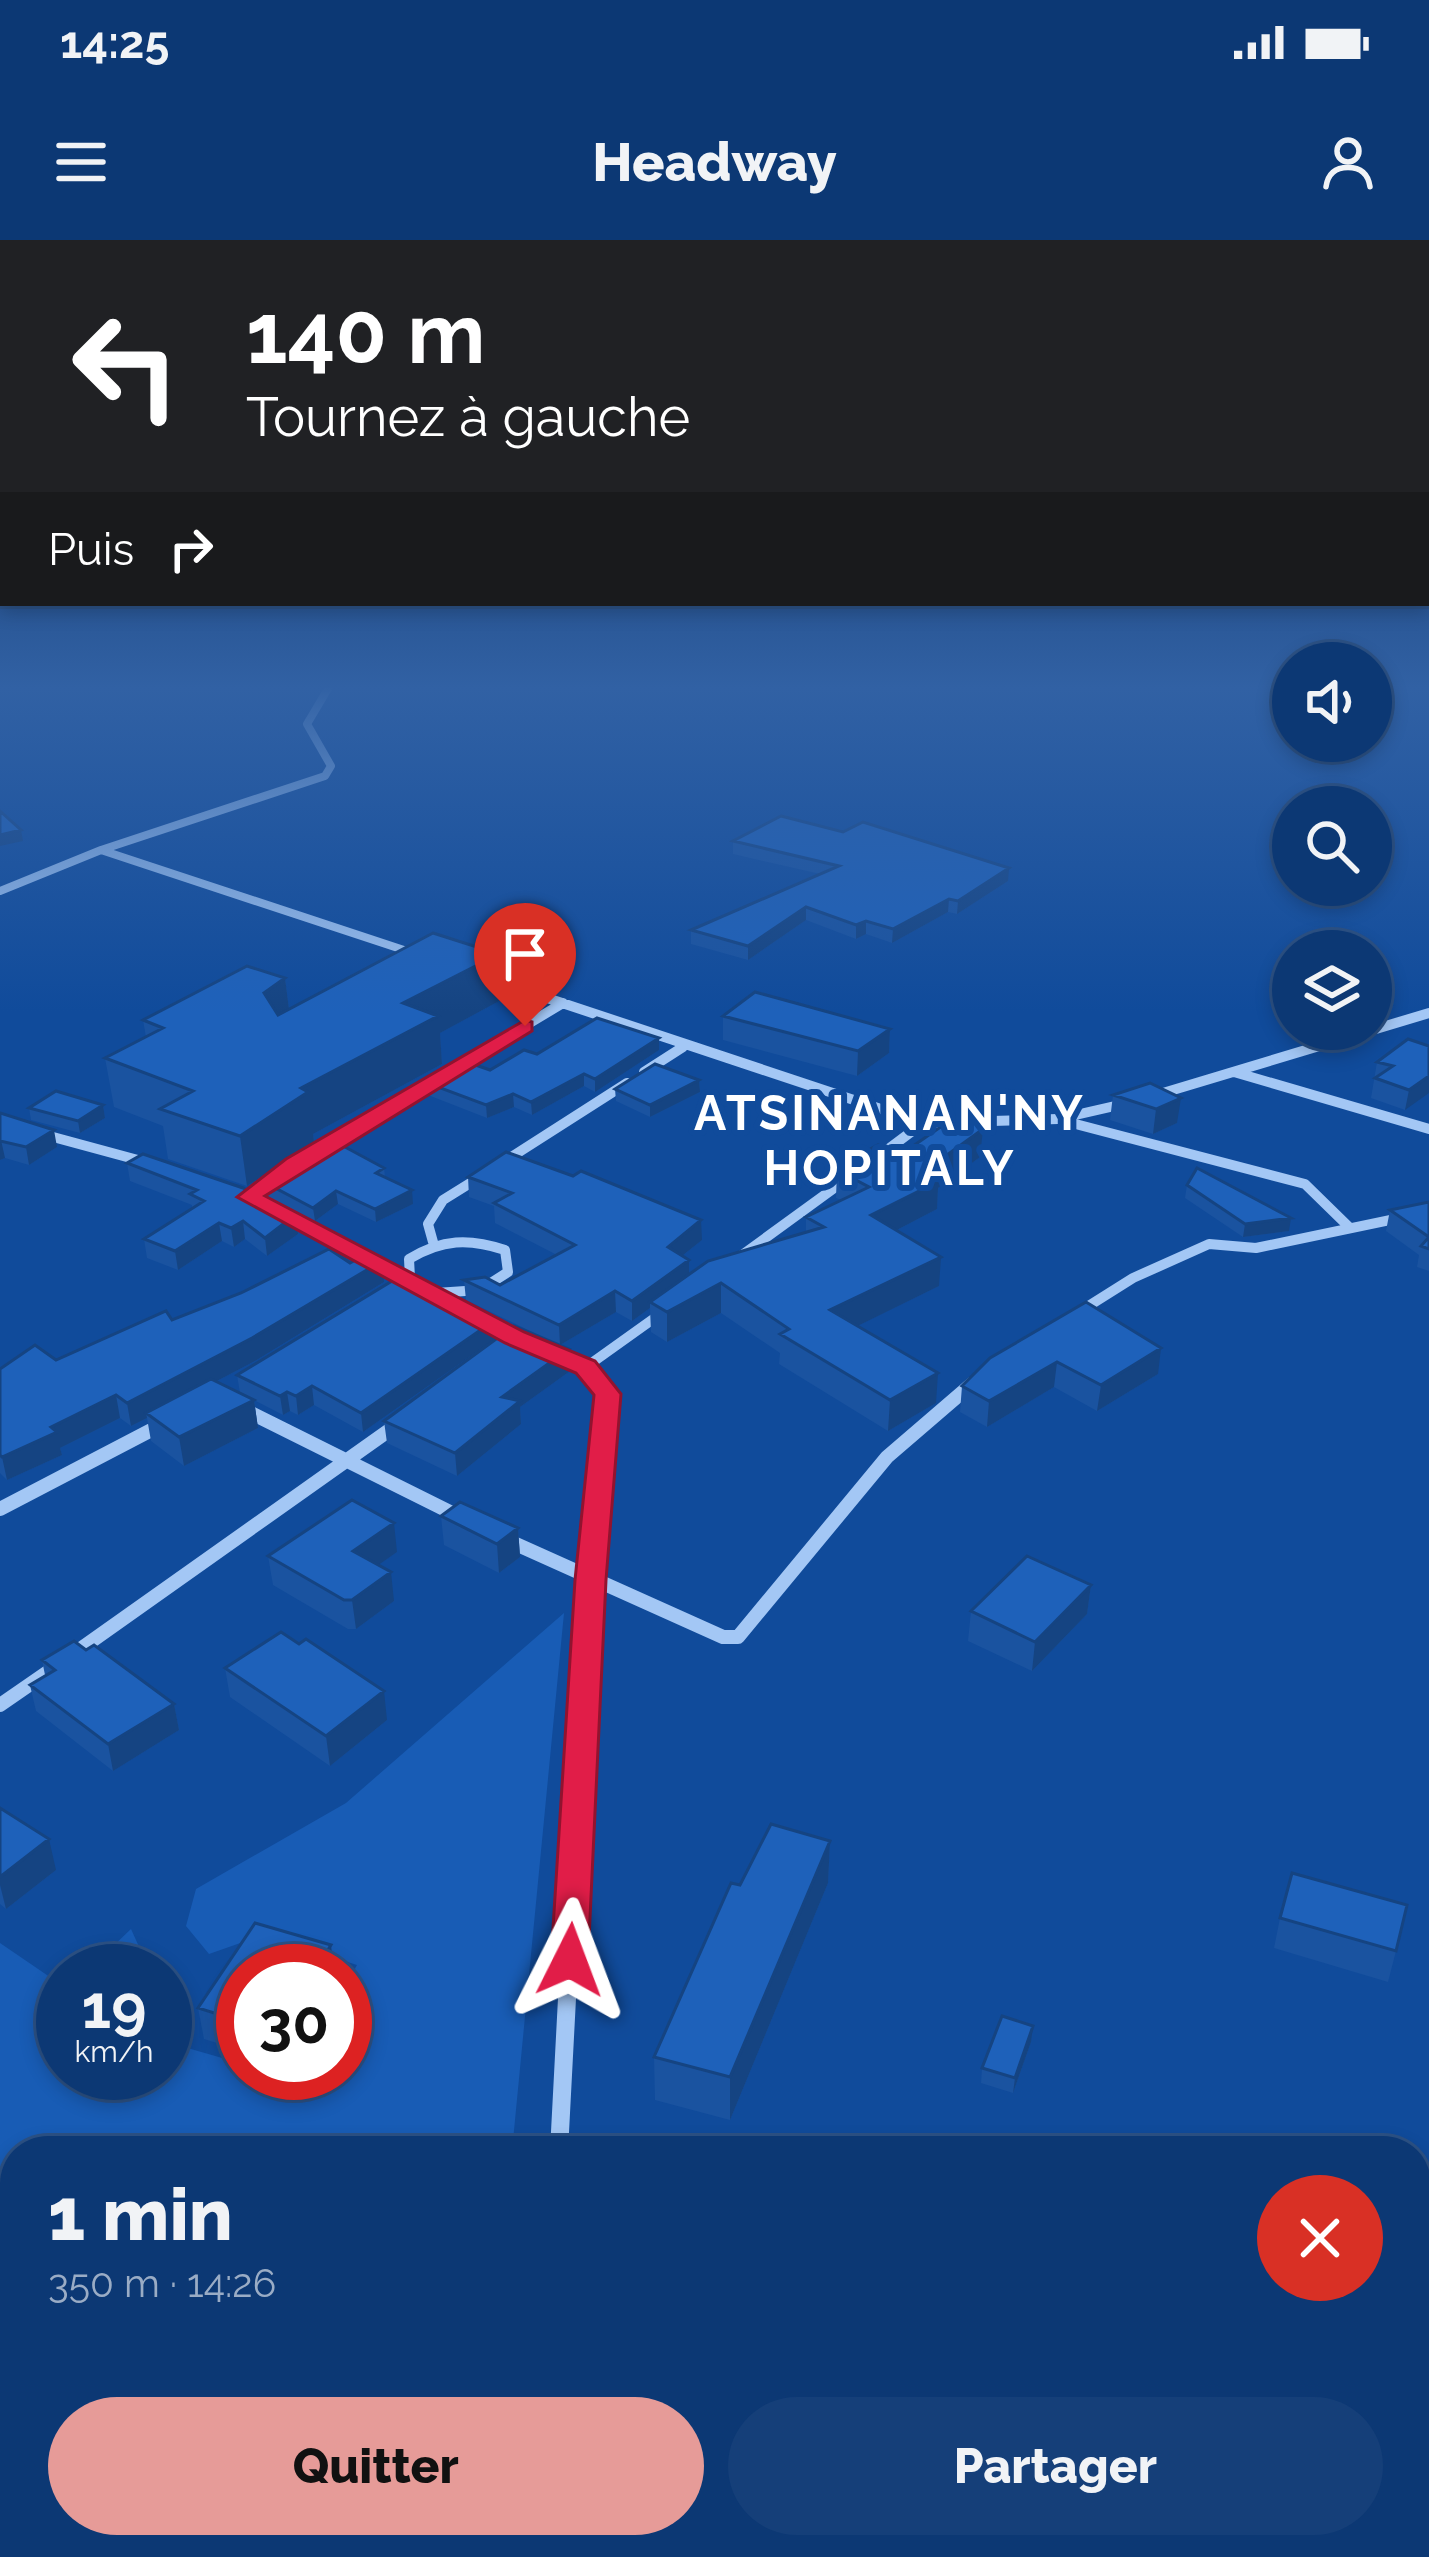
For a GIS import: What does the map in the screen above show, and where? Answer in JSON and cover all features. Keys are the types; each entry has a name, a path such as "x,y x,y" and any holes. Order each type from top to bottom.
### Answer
{"street":[{"path":"0,891 101,850 267,795"},
{"path":"101,850 432,959"},
{"path":"476,974 683,1047 923,1123 1058,1119 1429,1013"},
{"path":"314,1153 563,1003"},
{"path":"433,1242 428,1224 443,1201 683,1047"},
{"path":"1234,1072 1429,1129"},
{"path":"1058,1119 1305,1184 1349,1227"},
{"path":"731,1263 923,1123"},
{"path":"28,1130 163,1168"},
{"path":"269,1207 456,1304"},
{"path":"1058,1325 1133,1278 1209,1244 1256,1248 1429,1212"},
{"path":"410,1278 409,1258 433,1242 473,1238 505,1250 508,1272 480,1290 436,1293"},
{"path":"391,1290 410,1278"},
{"path":"586,1367 673,1304"},
{"path":"550,1352 586,1367 608,1394 590,1580 561,2136"},
{"path":"488,1531 723,1637 738,1637 886,1457 946,1411 983,1372"},
{"path":"236,1405 468,1521"},
{"path":"0,1705 420,1407"},
{"path":"0,1509 178,1416"}],"shaded area":[{"path":"564,1613 513,2136 0,2136 0,1943 36,1968 36,2100 192,2100 192,2049 216,2056 216,2100 372,2100 372,1944 291,1944 263,1935 237,1944 216,1944 216,1952 209,1954 186,1926 196,1889 346,1803"},
{"path":"131,1929 138,1944 115,1944"}],"building":[{"path":"0,811 21,830 0,835"},
{"path":"781,816 843,832 863,822 1009,868 958,901 949,899 893,929 866,921 856,925 806,907 748,946 691,930 839,866 733,841"},
{"path":"433,933 499,954 403,1003 438,1016 301,1088 308,1092 240,1136 160,1109 193,1091 105,1058 163,1028 143,1020 247,966 285,978 264,993 278,1015"},
{"path":"755,992 890,1029 858,1051 723,1016"},
{"path":"597,1018 659,1038 595,1079 584,1074 531,1102 513,1094 486,1105 427,1083 464,1061 490,1070 524,1050 537,1054"},
{"path":"1408,1039 1429,1046 1429,1076 1409,1090 1375,1078 1393,1066 1377,1062"},
{"path":"655,1064 699,1080 650,1105 615,1089"},
{"path":"1150,1083 1181,1098 1156,1109 1113,1095"},
{"path":"56,1091 103,1105 78,1121 29,1108"},
{"path":"968,1108 983,1129 922,1173 939,1181 871,1215 941,1257 830,1310 938,1373 890,1400 780,1334 789,1329 721,1283 667,1312 650,1302 708,1261 824,1227 806,1217 869,1187 837,1170 878,1145 900,1155"},
{"path":"0,1113 54,1130 26,1147 0,1141"},
{"path":"332,1140 384,1168 376,1173 412,1190 375,1209 336,1191 313,1208 266,1183"},
{"path":"506,1152 573,1176 581,1171 701,1220 668,1247 689,1260 632,1301 615,1291 559,1325 464,1280 485,1277 500,1285 575,1245 494,1203 512,1193 468,1177"},
{"path":"143,1154 243,1188 295,1215 265,1238 243,1221 231,1228 219,1223 175,1251 144,1239 204,1201 190,1194 197,1190 127,1163"},
{"path":"1197,1168 1291,1218 1245,1224 1187,1185"},
{"path":"1429,1202 1429,1237 1390,1210"},
{"path":"329,1249 350,1263 368,1253 382,1261 252,1338 127,1403 116,1395 51,1427 57,1432 0,1455 0,1369 35,1345 56,1360 166,1311 172,1320 241,1293"},
{"path":"402,1275 495,1320 361,1413 312,1386 296,1396 287,1392 280,1396 237,1375"},
{"path":"1086,1302 1161,1348 1101,1385 1057,1362 989,1401 962,1386 990,1358"},
{"path":"514,1326 569,1349 502,1397 520,1401 455,1453 384,1421"},
{"path":"211,1379 254,1400 179,1437 146,1413"},
{"path":"352,1500 394,1523 353,1551 391,1572 352,1600 344,1600 268,1556"},
{"path":"460,1502 518,1528 497,1544 441,1516"},
{"path":"1027,1556 1091,1585 1035,1642 971,1611"},
{"path":"281,1632 299,1644 306,1639 384,1691 326,1736 225,1668"},
{"path":"74,1641 86,1650 94,1645 174,1704 108,1744 30,1685 55,1670 42,1660"},
{"path":"0,1808 49,1839 0,1877"},
{"path":"771,1824 830,1841 730,2077 654,2057 731,1883 740,1885"},
{"path":"1292,1873 1407,1905 1396,1951 1280,1918"},
{"path":"255,1923 328,1944 241,1944"},
{"path":"216,1981 216,2014 198,2008"},
{"path":"1002,2016 1033,2026 1015,2078 982,2068"}],"district":[{"name":"ATSINANAN'NY HOPITALY","path":"890,1140"}],"route":[{"path":"525,1026 295,1164 249,1197 514,1337 586,1367 608,1394 590,1580 570,1960"}]}
